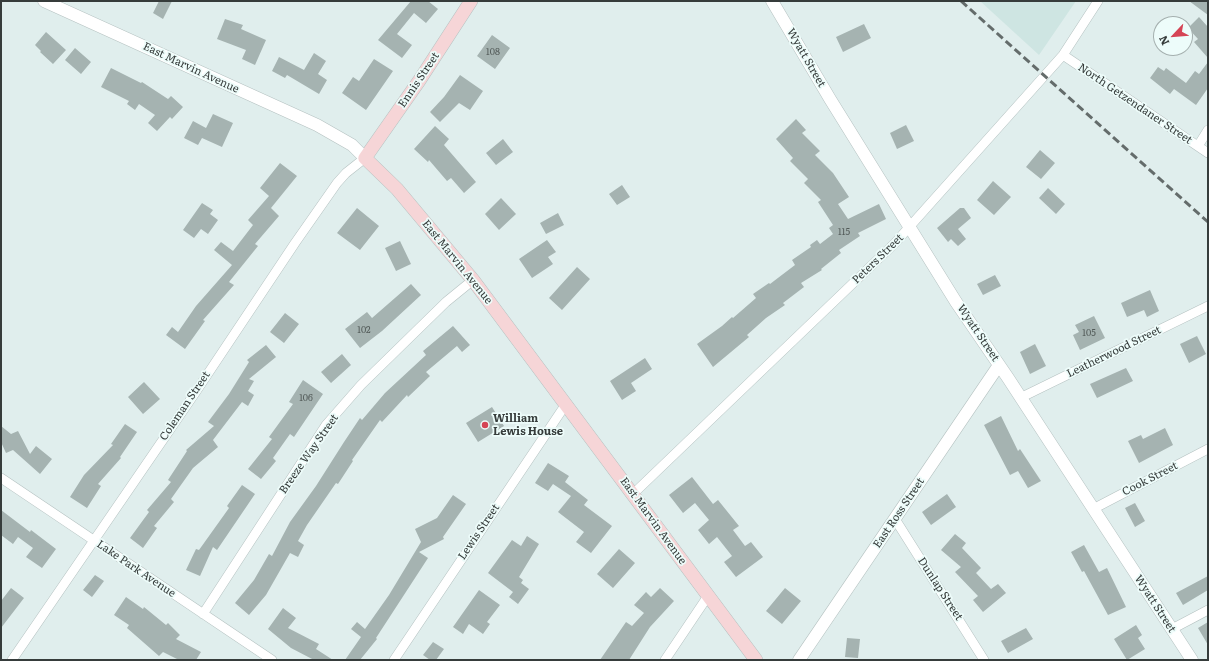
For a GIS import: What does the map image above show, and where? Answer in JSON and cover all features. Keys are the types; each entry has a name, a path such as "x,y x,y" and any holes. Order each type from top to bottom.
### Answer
{"main road":[{"name":"Ennis Street","path":"365,158 419,81 471,1"},
{"name":"East Marvin Avenue","path":"365,158 397,189 473,280 756,660"}],"street":[{"name":"East Marvin Avenue","path":"44,1 317,125 352,145 365,158"},
{"name":"Wyatt Street","path":"772,1 830,99 956,302 999,365 1192,660"},
{"name":"Peters Street","path":"633,494 895,243 1063,55 1098,1"},
{"name":"North Getzendaner Street","path":"1063,55 1208,153"},
{"path":"1198,146 1208,130"},
{"name":"Coleman Street","path":"12,660 338,183 346,173 365,158"},
{"name":"Breeze Way Street","path":"203,614 326,425 361,385 446,302 473,280"},
{"name":"Leatherwood Street","path":"1020,398 1208,306"},
{"name":"East Ross Street","path":"799,660 999,365"},
{"name":"Lewis Street","path":"394,660 566,404"},
{"name":"Cook Street","path":"1093,509 1208,449"},
{"name":"Lake Park Avenue","path":"1,478 272,660"},
{"name":"Dunlap Street","path":"895,519 984,660"},
{"path":"665,660 708,596"},
{"path":"1172,629 1208,610"}],"shaded area":[{"path":"980,1 1076,1 1039,55"}],"building":[{"path":"159,1 172,1 163,19 153,13"},
{"path":"411,1 428,1 438,9 426,23 414,13 397,34 412,45 402,58 378,40"},
{"path":"1189,1 1208,1 1208,15"},
{"path":"1199,17 1208,27 1208,58 1194,42 1198,39 1193,34 1193,23"},
{"path":"225,19 243,25 241,29 266,40 255,65 242,59 246,50 217,39"},
{"path":"864,24 871,38 843,52 836,37"},
{"path":"46,32 66,50 53,64 35,45"},
{"path":"492,35 510,48 495,69 477,56"},
{"path":"75,48 91,62 81,74 65,60"},
{"path":"314,53 326,61 318,74 327,80 319,94 287,75 285,78 272,71 279,57 304,70"},
{"path":"374,59 393,71 366,110 342,93 353,77 359,81"},
{"path":"1208,62 1208,88 1196,105 1174,89 1170,94 1150,78 1158,67 1164,71 1166,68 1186,83 1195,71 1199,74"},
{"path":"111,68 141,83 142,82 168,99 171,96 183,107 172,119 170,117 157,131 148,123 155,115 139,104 135,110 127,104 129,101 101,87"},
{"path":"460,75 483,91 470,110 459,103 440,122 430,112 444,97"},
{"path":"213,114 233,123 222,147 202,138 198,145 184,138 193,121 206,128"},
{"path":"796,119 806,130 802,133 820,151 815,155 833,173 849,197 838,204 848,219 879,204 886,219 858,233 860,236 839,250 841,253 821,269 822,270 801,283 804,287 783,303 785,305 766,318 747,335 749,337 713,367 697,344 732,317 733,318 756,298 753,294 769,283 770,284 795,265 792,260 811,247 810,245 817,240 820,244 833,234 829,228 833,225 818,202 821,200 804,183 808,179 790,161 793,158 776,139"},
{"path":"906,125 914,141 897,149 890,133"},
{"path":"435,126 449,139 444,145 476,182 464,193 451,178 447,181 429,160 428,162 414,149"},
{"path":"503,139 513,152 496,165 486,153"},
{"path":"1040,150 1055,163 1041,179 1026,167"},
{"path":"280,163 297,176 271,208 279,216 255,244 258,246 229,282 234,285 203,320 205,321 185,349 166,335 172,327 178,332 196,306 232,265 214,250 221,242 233,251 253,225 248,220 269,196 260,188"},
{"path":"993,181 1011,197 994,215 977,200"},
{"path":"622,185 630,197 617,205 609,194"},
{"path":"1048,188 1065,204 1056,214 1039,198"},
{"path":"501,198 516,214 499,230 485,214"},
{"path":"202,203 213,210 210,214 218,220 208,234 201,229 194,238 183,230"},
{"path":"357,208 379,226 360,250 337,233"},
{"path":"960,208 964,208 971,218 958,229 966,239 958,246 951,239 948,242 937,228"},
{"path":"558,213 564,225 546,234 540,223"},
{"path":"547,240 556,252 548,257 553,264 532,278 519,259"},
{"path":"400,241 411,264 396,271 385,248"},
{"path":"577,267 590,279 562,310 549,298"},
{"path":"995,275 1001,286 983,295 977,284"},
{"path":"411,284 421,295 382,331 360,348 345,329 367,312 372,318"},
{"path":"1150,290 1159,311 1147,317 1144,310 1127,317 1121,303"},
{"path":"285,313 299,324 284,343 270,332"},
{"path":"1094,316 1105,338 1080,350 1073,335 1079,332 1075,325"},
{"path":"453,326 470,345 462,352 457,346 426,372 430,376 408,397 407,395 382,422 380,420 352,460 353,461 338,484 336,483 307,525 298,541 304,545 298,557 290,553 266,595 249,615 235,603 254,580 269,554 272,556 290,522 316,486 360,418 362,420 385,393 426,355 423,351"},
{"path":"1197,336 1206,354 1189,363 1180,344"},
{"path":"1035,344 1046,366 1030,374 1020,352"},
{"path":"266,345 276,357 249,379 254,381 248,391 254,395 248,406 242,402 213,440 218,447 193,468 171,499 174,502 154,526 157,528 143,548 130,538 149,512 147,510 171,482 168,480 187,451 186,450 214,426 208,422 229,394 249,362 247,360"},
{"path":"342,354 351,365 331,383 321,372"},
{"path":"645,358 652,369 631,383 636,391 622,400 610,381"},
{"path":"1126,368 1133,381 1097,398 1090,384"},
{"path":"303,380 323,394 294,437 290,434 273,458 276,461 261,479 248,469 272,439 269,437 293,404 289,402"},
{"path":"144,382 160,399 143,414 128,397"},
{"name":"William Lewis House","path":"492,407 504,426 478,442 466,423"},
{"path":"1001,416 1018,451 1020,449 1041,481 1028,488 1018,471 1010,475 984,425"},
{"path":"125,424 137,432 120,457 121,458 98,484 101,486 87,508 70,497 84,475 113,445 111,444"},
{"path":"1,426 11,434 18,431 30,454 36,446 52,459 40,474 13,450 6,453 1,442"},
{"path":"1165,428 1173,445 1139,463 1128,441 1141,435 1143,439"},
{"path":"548,463 569,476 565,482 588,500 584,505 612,526 591,553 576,542 584,532 558,512 571,496 553,484 548,491 535,483"},
{"path":"692,477 713,504 718,500 739,526 733,530 745,546 751,542 763,557 736,577 724,562 732,556 717,537 709,544 698,530 709,520 695,503 683,513 669,495"},
{"path":"242,485 255,494 217,550 213,547 200,576 186,570 196,549 199,550 229,508 227,506"},
{"path":"947,494 956,507 931,525 922,512"},
{"path":"453,495 466,504 443,537 444,539 419,552 428,558 376,638 377,639 360,660 345,660 361,637 351,629 357,622 365,629 389,595 421,542 415,529 437,518"},
{"path":"1135,503 1145,521 1135,527 1125,508"},
{"path":"1,510 56,549 42,568 26,557 33,548 18,537 13,544 1,535"},
{"path":"955,534 966,543 962,548 981,568 976,573 991,589 998,584 1006,593 983,612 973,600 978,596 955,572 961,567 941,550"},
{"path":"527,536 539,544 519,577 523,580 521,583 529,589 518,604 509,597 513,592 488,573 512,540 521,546"},
{"path":"1084,545 1099,572 1107,568 1126,607 1108,615 1084,571 1082,572 1071,552"},
{"path":"619,549 635,563 613,588 597,574"},
{"path":"95,575 104,581 92,597 83,590"},
{"path":"1208,576 1208,590 1183,605 1176,593"},
{"path":"11,588 24,598 1,628 1,601"},
{"path":"660,588 674,601 650,627 629,660 600,660 626,622 632,626 644,613 634,605 646,592 651,597"},
{"path":"785,588 801,601 782,624 766,611"},
{"path":"479,590 500,605 487,622 490,624 483,634 469,624 463,634 453,627"},
{"path":"126,597 143,609 144,607 166,625 168,623 180,635 176,639 201,652 196,660 179,660 163,652 159,656 127,628 129,625 114,615"},
{"path":"283,608 296,618 288,628 319,644 316,649 333,660 314,660 291,648 268,629"},
{"path":"1208,622 1208,645 1198,628"},
{"path":"1136,625 1142,635 1138,638 1145,649 1127,660 1114,639"},
{"path":"1026,628 1033,639 1008,653 1001,641"},
{"path":"847,638 860,639 858,658 845,657"},
{"path":"433,642 444,649 436,660 430,660 423,655"}],"railway":[{"path":"961,1 1208,222"}],"place":[{"name":"William Lewis House","path":"485,425"}]}
